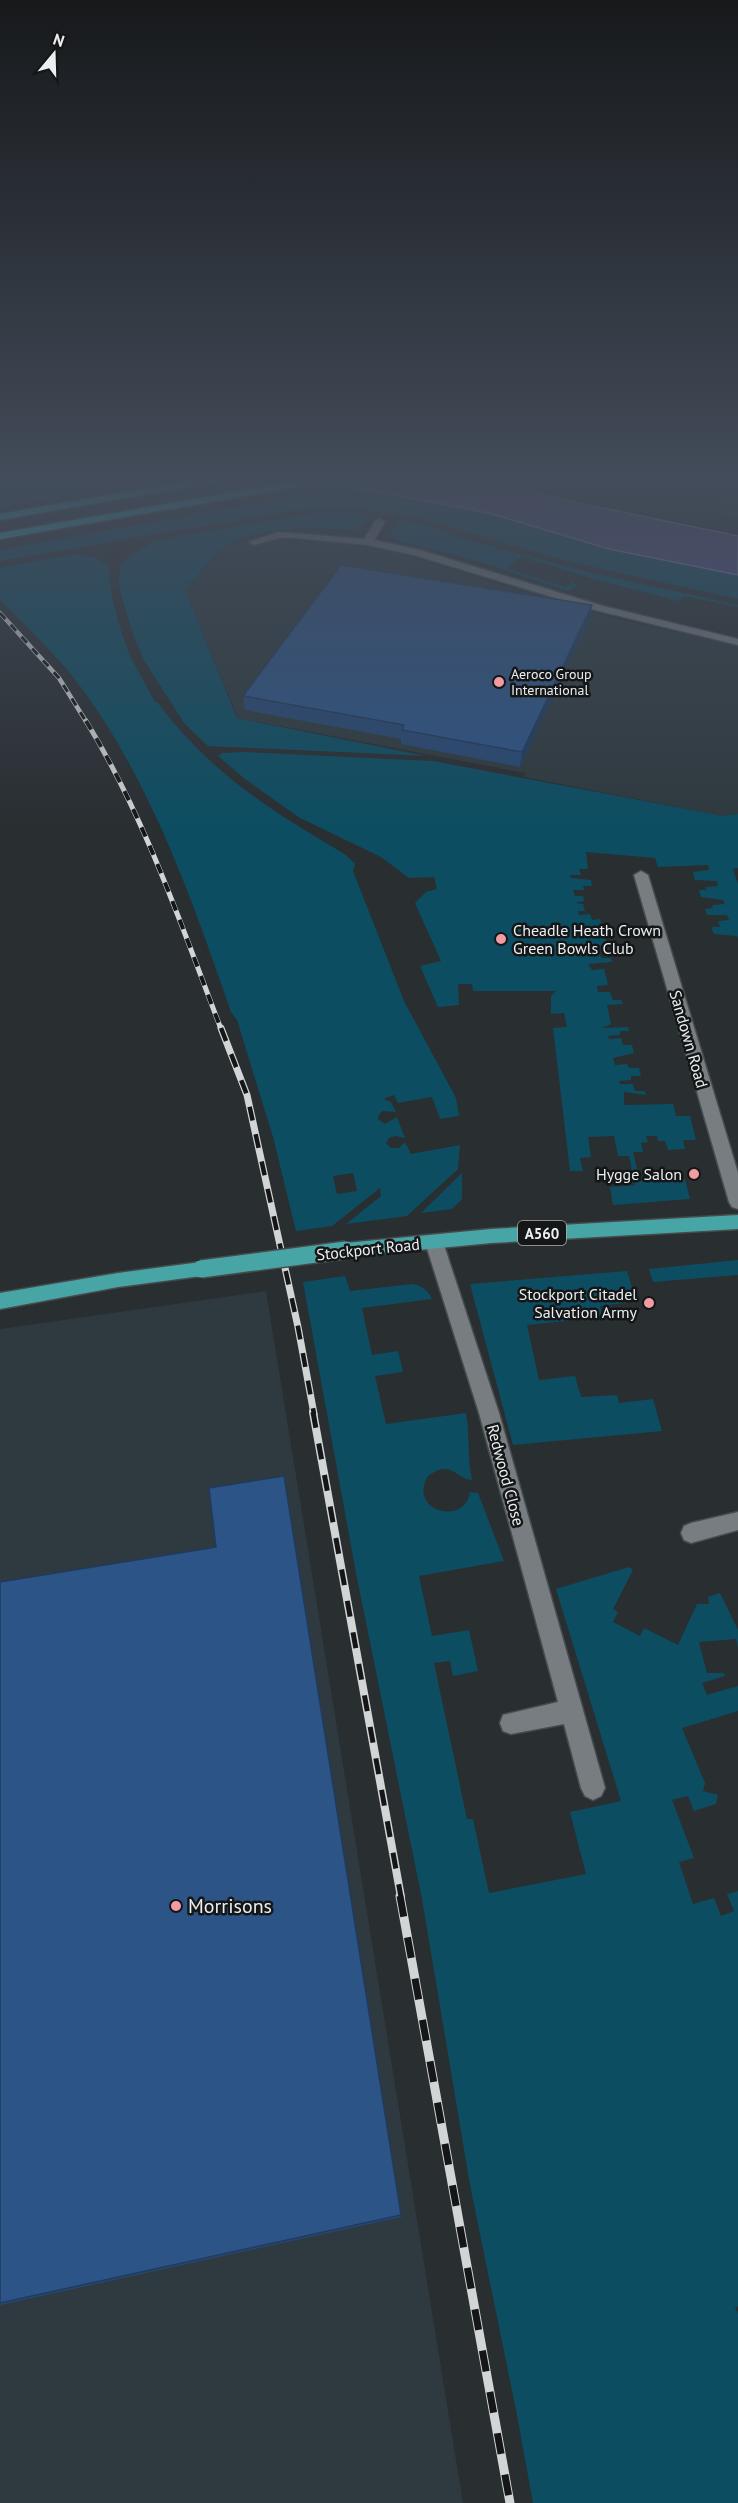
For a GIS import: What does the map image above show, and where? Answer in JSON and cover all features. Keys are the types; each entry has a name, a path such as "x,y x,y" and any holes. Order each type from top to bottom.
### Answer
{"main road":[{"name":"Stockport Road","path":"0,1301 118,1280 346,1250 738,1222"}],"street":[{"path":"556,595 618,614 738,642"},
{"name":"Sandown Road","path":"641,874 738,1202"},
{"name":"Redwood Close","path":"434,1242 489,1413 592,1788"},
{"path":"691,1533 738,1521"},
{"path":"511,1723 572,1711"}],"shaded area":[{"path":"0,595 112,595 130,656 155,702 221,771 268,806 346,855 355,864 353,871 404,1001 456,1098 459,1116 440,1119 432,1097 398,1103 394,1095 383,1099 391,1102 396,1112 383,1111 379,1114 378,1119 385,1124 397,1117 405,1138 395,1136 389,1138 386,1143 391,1148 399,1148 405,1142 411,1154 460,1145 458,1169 407,1216 346,1224 381,1196 380,1188 332,1226 296,1231 273,1137 237,1020 231,1012 202,929 152,808 110,731 77,681 0,600","holes":["353,1173 357,1191 337,1194 333,1176"]},
{"path":"121,595 187,595 237,718 426,756 208,746 184,723 144,660"},
{"path":"187,595 536,595 613,618 738,646 738,814 722,816 524,777 525,773 238,718"},
{"path":"655,595 691,595 738,605 738,607 684,596 679,601"},
{"path":"719,595 738,595 738,599"},
{"path":"222,753 433,761 722,816 738,814 738,868 733,869 738,884 738,939 737,936 714,934 711,927 720,927 718,921 729,920 727,915 707,915 705,909 713,908 712,905 725,904 723,900 701,897 699,890 718,886 717,881 695,880 693,872 709,870 708,865 658,867 655,858 586,852 588,869 579,869 581,875 570,875 571,878 591,880 592,886 583,886 584,890 573,890 575,896 583,896 584,901 575,903 583,904 585,911 578,911 579,915 590,914 592,920 600,919 602,926 583,930 584,936 605,938 607,945 598,946 599,949 588,949 589,955 611,958 612,962 588,964 592,970 604,969 608,985 597,986 598,992 610,992 613,1000 621,1000 623,1004 607,1005 611,1024 602,1028 628,1027 629,1031 620,1031 620,1035 608,1036 609,1039 621,1038 623,1045 632,1045 634,1053 613,1058 615,1065 627,1064 629,1068 639,1068 641,1076 631,1076 631,1080 619,1081 620,1084 633,1084 635,1091 645,1091 646,1095 624,1092 624,1105 673,1104 676,1116 690,1116 696,1140 683,1140 685,1149 668,1150 665,1141 658,1141 657,1136 646,1136 648,1142 641,1143 643,1152 633,1152 640,1181 685,1179 690,1199 613,1205 610,1187 635,1185 629,1156 618,1156 614,1136 588,1137 591,1157 580,1158 583,1171 570,1171 553,1028 567,1027 564,1013 551,1014 551,996 556,991 473,991 472,984 458,984 459,1005 438,1007 420,966 441,961 415,903 426,892 437,889 434,877 409,878 381,857 300,818 245,779 218,756"},
{"path":"462,1173 462,1199 452,1209 421,1213"},
{"path":"738,1260 738,1275 653,1282 649,1269"},
{"path":"627,1271 635,1297 624,1298 625,1303 600,1306 603,1317 527,1325 539,1380 575,1376 581,1397 617,1395 619,1403 653,1399 662,1431 513,1445 470,1284"},
{"path":"345,1276 350,1291 412,1284 424,1288 432,1299 362,1308 372,1355 398,1351 403,1372 375,1376 386,1424 466,1413 472,1480 448,1469 436,1471 428,1476 424,1488 425,1498 431,1506 449,1512 466,1503 470,1492 478,1493 504,1561 419,1576 432,1636 469,1630 478,1671 453,1676 450,1661 434,1663 467,1819 473,1819 489,1893 586,1874 570,1812 621,1801 556,1589 629,1567 633,1570 613,1609 618,1612 613,1622 640,1636 644,1628 678,1645 697,1604 709,1604 708,1597 720,1593 738,1630 738,1648 736,1639 699,1642 707,1673 724,1673 725,1676 702,1683 707,1695 738,1686 738,1711 682,1728 705,1783 703,1791 718,1795 716,1804 694,1811 688,1796 672,1800 694,1858 679,1862 693,1904 714,1898 721,1916 734,1911 727,1894 738,1891 738,2306 735,2308 738,2313 738,2503 533,2503 470,2185 422,1899 356,1573 303,1282"},
{"path":"266,1291 463,2503 0,2503 0,1329"}],"building":[{"path":"319,595 528,595 592,605 522,752 402,730 404,725 243,696"},
{"name":"Morrisons","path":"284,1476 401,2215 0,2303 0,1582 216,1547 209,1488"}],"railway":[{"path":"0,613 59,678 87,723"},
{"path":"86,721 144,833 221,1029"},
{"path":"221,1028 247,1095 298,1327 314,1414"},
{"path":"313,1412 401,1897"},
{"path":"400,1896 510,2503"}],"place":[{"name":"Aeroco Group International","path":"499,682"},
{"name":"Cheadle Heath Crown Green Bowls Club","path":"501,939"},
{"name":"Hygge Salon","path":"694,1174"},
{"name":"Stockport Citadel Salvation Army","path":"649,1303"},
{"name":"Morrisons","path":"176,1906"}]}
